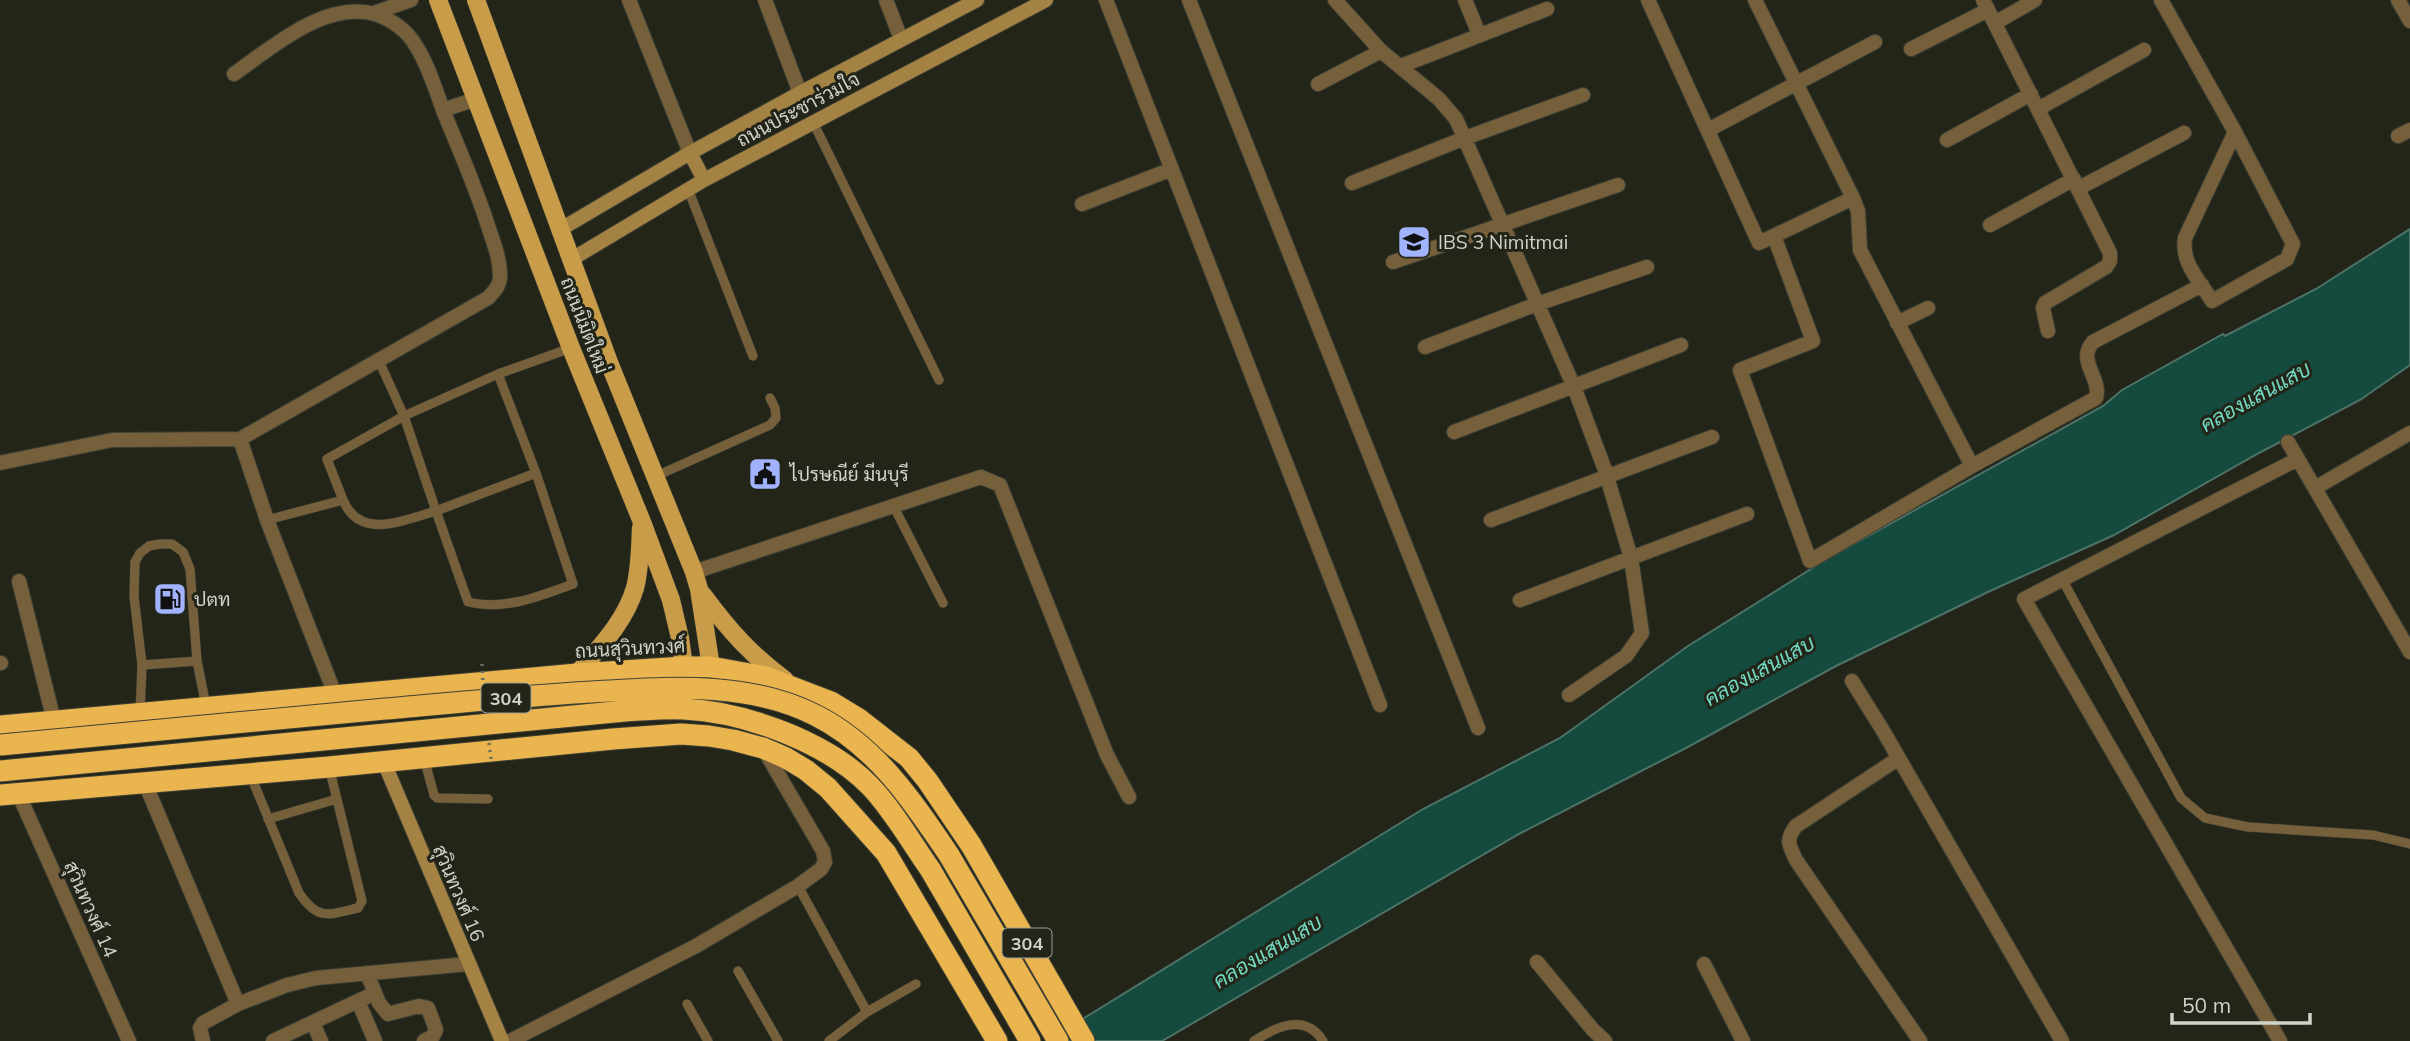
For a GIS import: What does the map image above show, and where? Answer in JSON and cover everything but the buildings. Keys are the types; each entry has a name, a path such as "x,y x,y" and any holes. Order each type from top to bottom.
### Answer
{"highway":[{"name":"ถนนสุวินทวงศ์","path":"0,726 577,674 684,667 711,667 766,677 831,702 859,719 909,758 946,804 1084,1041"},
{"path":"681,734 684,667"},
{"path":"709,736 711,667"},
{"name":"304","path":"0,745 541,695 658,688 719,689 770,699 823,720 851,737 887,770 912,800 949,855 1058,1041"},
{"name":"304","path":"0,771 625,711 684,709 725,714 766,725 801,739 870,786 930,869 1030,1041"},
{"path":"162,712 182,725 189,737 191,749 187,762 173,780"},
{"path":"9,794 681,734 709,736 763,748 806,770 828,788 886,853 996,1041"}],"main road":[{"name":"ถนนนิมิตใหม่","path":"438,0 671,600 684,667"},
{"name":"ถนนนิมิตใหม่","path":"476,0 654,477 696,581 711,667"},
{"name":"ถนนประชาร่วมใจ","path":"561,229 690,153 977,0"},
{"name":"ถนนประชาร่วมใจ","path":"572,259 704,180 1046,0"},
{"path":"690,153 704,180"},
{"path":"577,674 606,640 629,604 635,586 642,522"},
{"path":"696,581 738,641 758,660 798,689"},
{"name":"สุวินทวงศ์ 16","path":"383,760 502,1041"}],"street":[{"path":"374,13 411,0"},
{"path":"629,0 690,153"},
{"path":"765,0 800,93"},
{"path":"886,0 901,39"},
{"path":"1106,0 1380,705"},
{"path":"1189,0 1478,728"},
{"path":"1335,0 1381,51 1439,99 1456,119 1574,387 1607,477 1631,558 1642,633 1626,656 1569,695"},
{"path":"1465,0 1479,34"},
{"path":"1648,0 1759,243 1853,198"},
{"path":"1755,0 1853,198 1858,211 1860,250 1972,466"},
{"path":"1911,49 1989,11 2035,0"},
{"path":"2161,0 2235,132 2293,244 2287,259 2212,301 2187,264 2183,251 2185,238 2235,132"},
{"path":"2398,0 2410,21"},
{"path":"1401,66 1547,9"},
{"path":"0,463 112,439 243,437 488,298 497,288 501,279 499,258 482,205 417,46 400,26 374,13 360,11 330,14 307,23 234,74"},
{"path":"1989,11 2110,253 2110,261 2106,267 2045,303 2043,308 2048,331"},
{"path":"1708,130 1875,42"},
{"path":"2038,109 2144,50"},
{"path":"1318,84 1381,51"},
{"path":"1947,140 2031,94"},
{"path":"1352,183 1583,95"},
{"path":"443,110 476,99"},
{"path":"1990,225 2184,133"},
{"path":"1082,204 1172,169"},
{"path":"1392,262 1618,186"},
{"path":"1774,236 1813,341 1740,370 1810,561 1972,466 2096,398 2098,388 2086,357 2087,349 2093,342 2202,285"},
{"path":"1425,347 1537,304 1647,267"},
{"path":"1897,323 1928,308"},
{"path":"1454,432 1681,345"},
{"path":"2315,488 2410,433"},
{"path":"243,437 336,697"},
{"path":"1491,520 1712,437"},
{"path":"2288,442 2410,652"},
{"path":"2280,1041 2024,599 2298,459"},
{"path":"696,581 981,477 1000,485 1107,755 1129,797"},
{"path":"1520,600 1747,514"},
{"path":"19,581 54,721"},
{"path":"1852,681 2062,1041"},
{"path":"510,1041 696,946 821,869 825,862 823,851 763,748"},
{"path":"1899,758 1796,826 1790,834 1789,846 1920,1041"},
{"path":"145,783 238,1004"},
{"name":"สุวินทวงศ์ 14","path":"9,794 129,1041"},
{"path":"1537,962 1605,1041"},
{"path":"204,1041 200,1028 202,1023 238,1004 300,981 468,964"},
{"path":"1703,964 1743,1041"},
{"path":"367,973 388,1014 419,1006 428,1008 436,1030 433,1036 424,1041"},
{"path":"273,1041 375,993"},
{"path":"358,1001 375,1041"},
{"path":"313,1023 321,1041"}],"lane":[{"path":"813,122 939,380"},
{"path":"688,189 753,356"},
{"path":"536,473 436,511 381,525 359,520 348,513 327,459 404,416 498,374 571,348"},
{"path":"379,361 404,416 468,602 500,605 573,584 536,473 498,374"},
{"path":"654,477 770,425 775,418 775,408 770,397"},
{"path":"274,518 343,500"},
{"path":"894,507 943,603"},
{"path":"140,714 142,665 134,596 135,562 140,553 149,546 160,544 173,544 183,552 190,569 197,661 206,708"},
{"path":"2062,579 2181,798 2205,818 2248,827 2373,835 2410,844"},
{"path":"142,665 197,661"},
{"path":"424,756 437,798 488,799"},
{"path":"249,772 299,892 307,905 316,912 327,915 358,908 362,901 362,892 329,767"},
{"path":"268,819 337,799"},
{"path":"797,886 867,1013"},
{"path":"738,971 778,1041"},
{"path":"829,1041 867,1013 916,985"},
{"path":"687,1004 708,1041"},
{"path":"1254,1041 1285,1024 1302,1024 1319,1034 1323,1041"}],"water":[{"name":"คลองแสนแสบ","path":"2410,229 2410,365 2360,400 2259,453 2114,535 1990,591 1836,666 1686,748 1519,834 1162,1041 1047,1041 1423,809 1560,738 1688,646 1830,557 2103,406 2122,390 2223,334 2225,336 2316,289"}],"place":[{"name":"IBS 3 Nimitmai","path":"1414,242"},
{"name":"ไปรษณีย์ มีนบุรี","path":"765,474"},
{"name":"ปตท","path":"170,599"}]}
